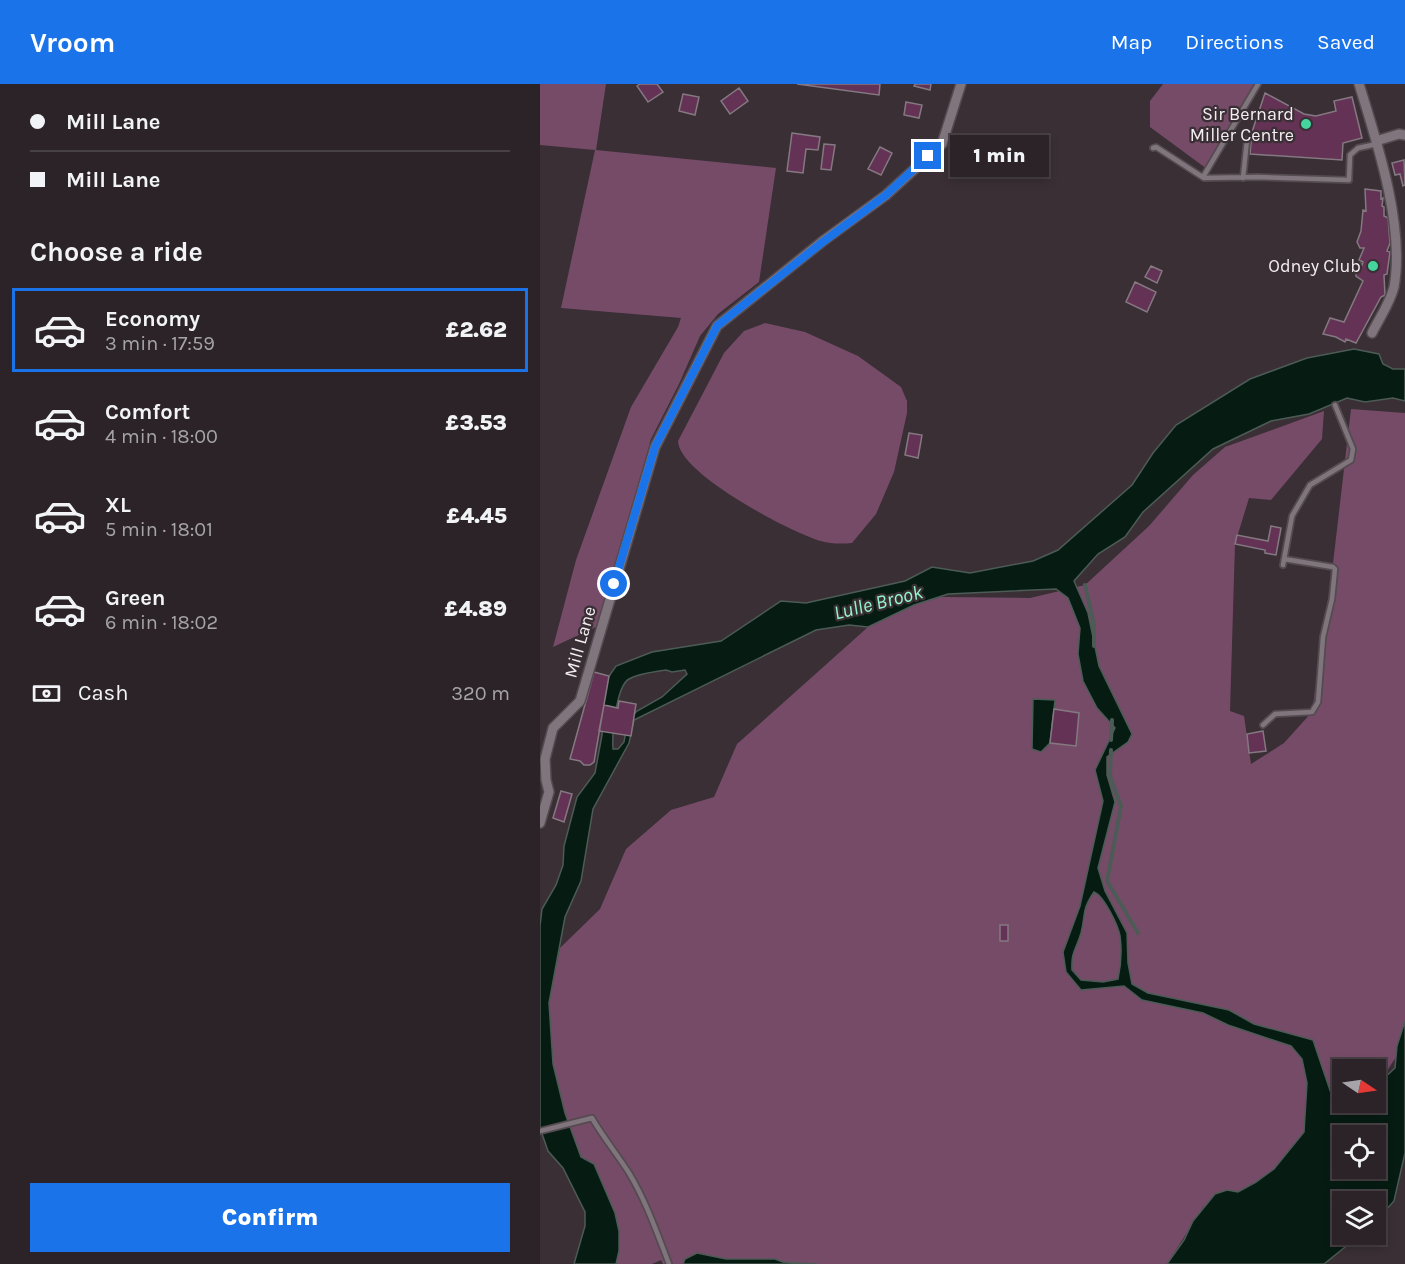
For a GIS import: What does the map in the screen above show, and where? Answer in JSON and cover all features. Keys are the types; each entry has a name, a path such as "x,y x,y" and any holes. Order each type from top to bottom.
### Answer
{"street":[{"name":"Mill Lane","path":"540,823 549,792 545,759 554,728 580,701 655,447 717,326 886,195 942,144 961,84"},
{"path":"1359,84 1377,142 1395,214 1397,253 1394,288 1372,333"},
{"path":"1377,142 1399,134 1405,135"}],"lane":[{"path":"1203,177 1258,84"},
{"path":"1243,178 1246,140"},
{"path":"1154,148 1156,147 1203,177 1349,180 1350,155 1358,148 1377,142"},
{"path":"1263,724 1275,714 1312,712 1318,702 1323,638 1332,599 1335,569 1284,562 1292,516 1310,485 1351,460 1353,449 1335,405"},
{"path":"540,1131 592,1118 604,1139 629,1172 648,1211 669,1264"}],"shaded area":[{"path":"540,84 606,84 596,150 776,168 759,282 718,314 700,336 651,439 598,626 553,647 576,560 631,407 681,318 561,308 595,150 540,145"},
{"path":"1163,84 1258,84 1207,169 1150,127 1150,101"},
{"path":"765,323 805,332 858,356 901,387 907,401 907,413 894,472 876,514 852,543 836,544 821,541 762,514 716,485 696,469 683,454 678,441 724,353 744,331"},
{"path":"1351,409 1405,413 1405,1031 1396,1057 1386,1072 1386,1059 1332,1059 1332,1109 1305,1122 1304,1132 1274,1169 1238,1192 1227,1190 1203,1207 1167,1264 663,1264 661,1260 652,1264 616,1264 619,1251 619,1231 615,1213 594,1164 581,1157 565,1113 553,1064 549,1003 560,948 600,909 626,849 671,810 714,797 737,744 868,627 914,605 941,597 1030,598 1085,585 1149,526 1193,475 1225,447 1324,411 1322,439 1271,500 1249,498 1235,544 1230,711 1244,716 1251,764 1284,743 1312,712 1332,572","holes":["1033,699 1054,700 1054,709 1079,714 1076,746 1050,743 1032,749"]}],"water":[{"name":"Lulle Brook","path":"1354,349 1379,354 1383,364 1393,369 1405,369 1405,401 1393,398 1365,402 1347,398 1309,414 1271,421 1213,449 1143,512 1125,537 1098,554 1074,581 1088,613 1099,666 1132,734 1128,742 1107,757 1107,775 1115,802 1098,868 1105,891 1127,933 1128,963 1132,984 1148,993 1229,1010 1254,1024 1313,1040 1332,1096 1332,1113 1386,1113 1386,1077 1395,1068 1397,1046 1405,1021 1405,1153 1394,1201 1386,1210 1386,1191 1332,1191 1332,1245 1348,1245 1324,1264 1167,1264 1184,1240 1193,1221 1215,1194 1227,1190 1238,1192 1256,1182 1274,1169 1304,1132 1307,1083 1302,1059 1291,1046 1228,1025 1203,1013 1142,1000 1124,986 1081,990 1066,972 1063,952 1080,906 1103,801 1095,770 1115,728 1097,708 1083,681 1078,654 1080,628 1068,598 1056,589 948,594 914,605 868,627 849,625 816,630 634,720 629,743 593,809 581,881 565,917 549,1003 553,1064 565,1113 581,1157 594,1164 615,1213 619,1231 619,1251 616,1264 574,1264 585,1226 585,1212 563,1168 548,1151 540,1128 540,926 542,909 556,885 563,865 564,846 577,797 595,773 602,735 605,682 616,666 652,652 721,641 781,601 806,603 905,581 932,567 970,573 1033,561 1058,550 1132,485 1153,453 1176,425 1250,379 1307,358","holes":["666,670 672,672 685,670 687,674 662,697 637,711 628,720 624,742 618,749 613,749 616,711 625,683 637,675","1094,892 1110,911 1121,941 1118,979 1103,982 1081,980 1072,970 1073,954 1081,933 1085,908"]},
{"path":"1033,699 1055,700 1050,743 1041,752 1032,749"},
{"path":"697,1253 726,1259 775,1259 783,1262 817,1264 683,1264 685,1259"}],"building":[{"path":"657,84 663,92 648,102 637,86"},
{"path":"797,84 880,84 879,95"},
{"path":"915,84 931,84 930,90 914,86"},
{"path":"739,88 748,101 730,114 721,101"},
{"name":"Sir Bernard Miller Centre","path":"1265,93 1304,114 1316,116 1336,111 1334,101 1352,97 1362,138 1343,143 1342,160 1250,154 1252,132"},
{"path":"683,94 699,97 695,115 679,111"},
{"path":"906,102 922,105 919,118 904,115"},
{"path":"792,133 820,137 818,150 806,149 803,173 787,171"},
{"path":"824,144 835,145 831,170 821,169"},
{"path":"880,147 892,153 881,175 868,169"},
{"path":"1404,160 1405,185 1403,186 1400,174 1395,175 1392,163"},
{"name":"Odney Club","path":"1365,189 1381,191 1384,216 1388,218 1390,243 1387,251 1390,252 1387,274 1384,275 1385,295 1381,297 1356,343 1346,339 1345,342 1323,334 1330,318 1344,322 1363,281 1356,276 1356,270 1363,262 1359,260 1364,248 1360,248 1357,242 1361,231 1363,210 1366,211"},
{"path":"1151,266 1162,271 1157,283 1145,277"},
{"path":"1135,282 1156,292 1147,312 1126,302"},
{"path":"909,433 922,435 918,458 905,455"},
{"path":"1271,526 1281,528 1276,555 1265,553 1265,550 1235,544 1237,535 1268,541"},
{"path":"594,672 609,676 594,762 584,765 580,761 570,759"},
{"path":"619,701 636,704 631,736 599,731 604,705 618,708"},
{"path":"1054,709 1079,713 1076,746 1050,743"},
{"path":"1263,731 1266,751 1249,753 1247,734"},
{"path":"561,791 572,794 564,822 553,818"},
{"path":"1000,925 1008,925 1008,941 1000,941"}],"waterway":[{"path":"1085,585 1094,625 1094,646"},
{"path":"1111,740 1112,720"},
{"path":"1111,750 1110,776 1121,806 1107,881 1138,933"}],"place":[{"name":"Sir Bernard Miller Centre","path":"1306,124"},
{"name":"Odney Club","path":"1373,266"}],"route":[{"path":"614,584 655,447 717,326 886,195 928,156"}]}
